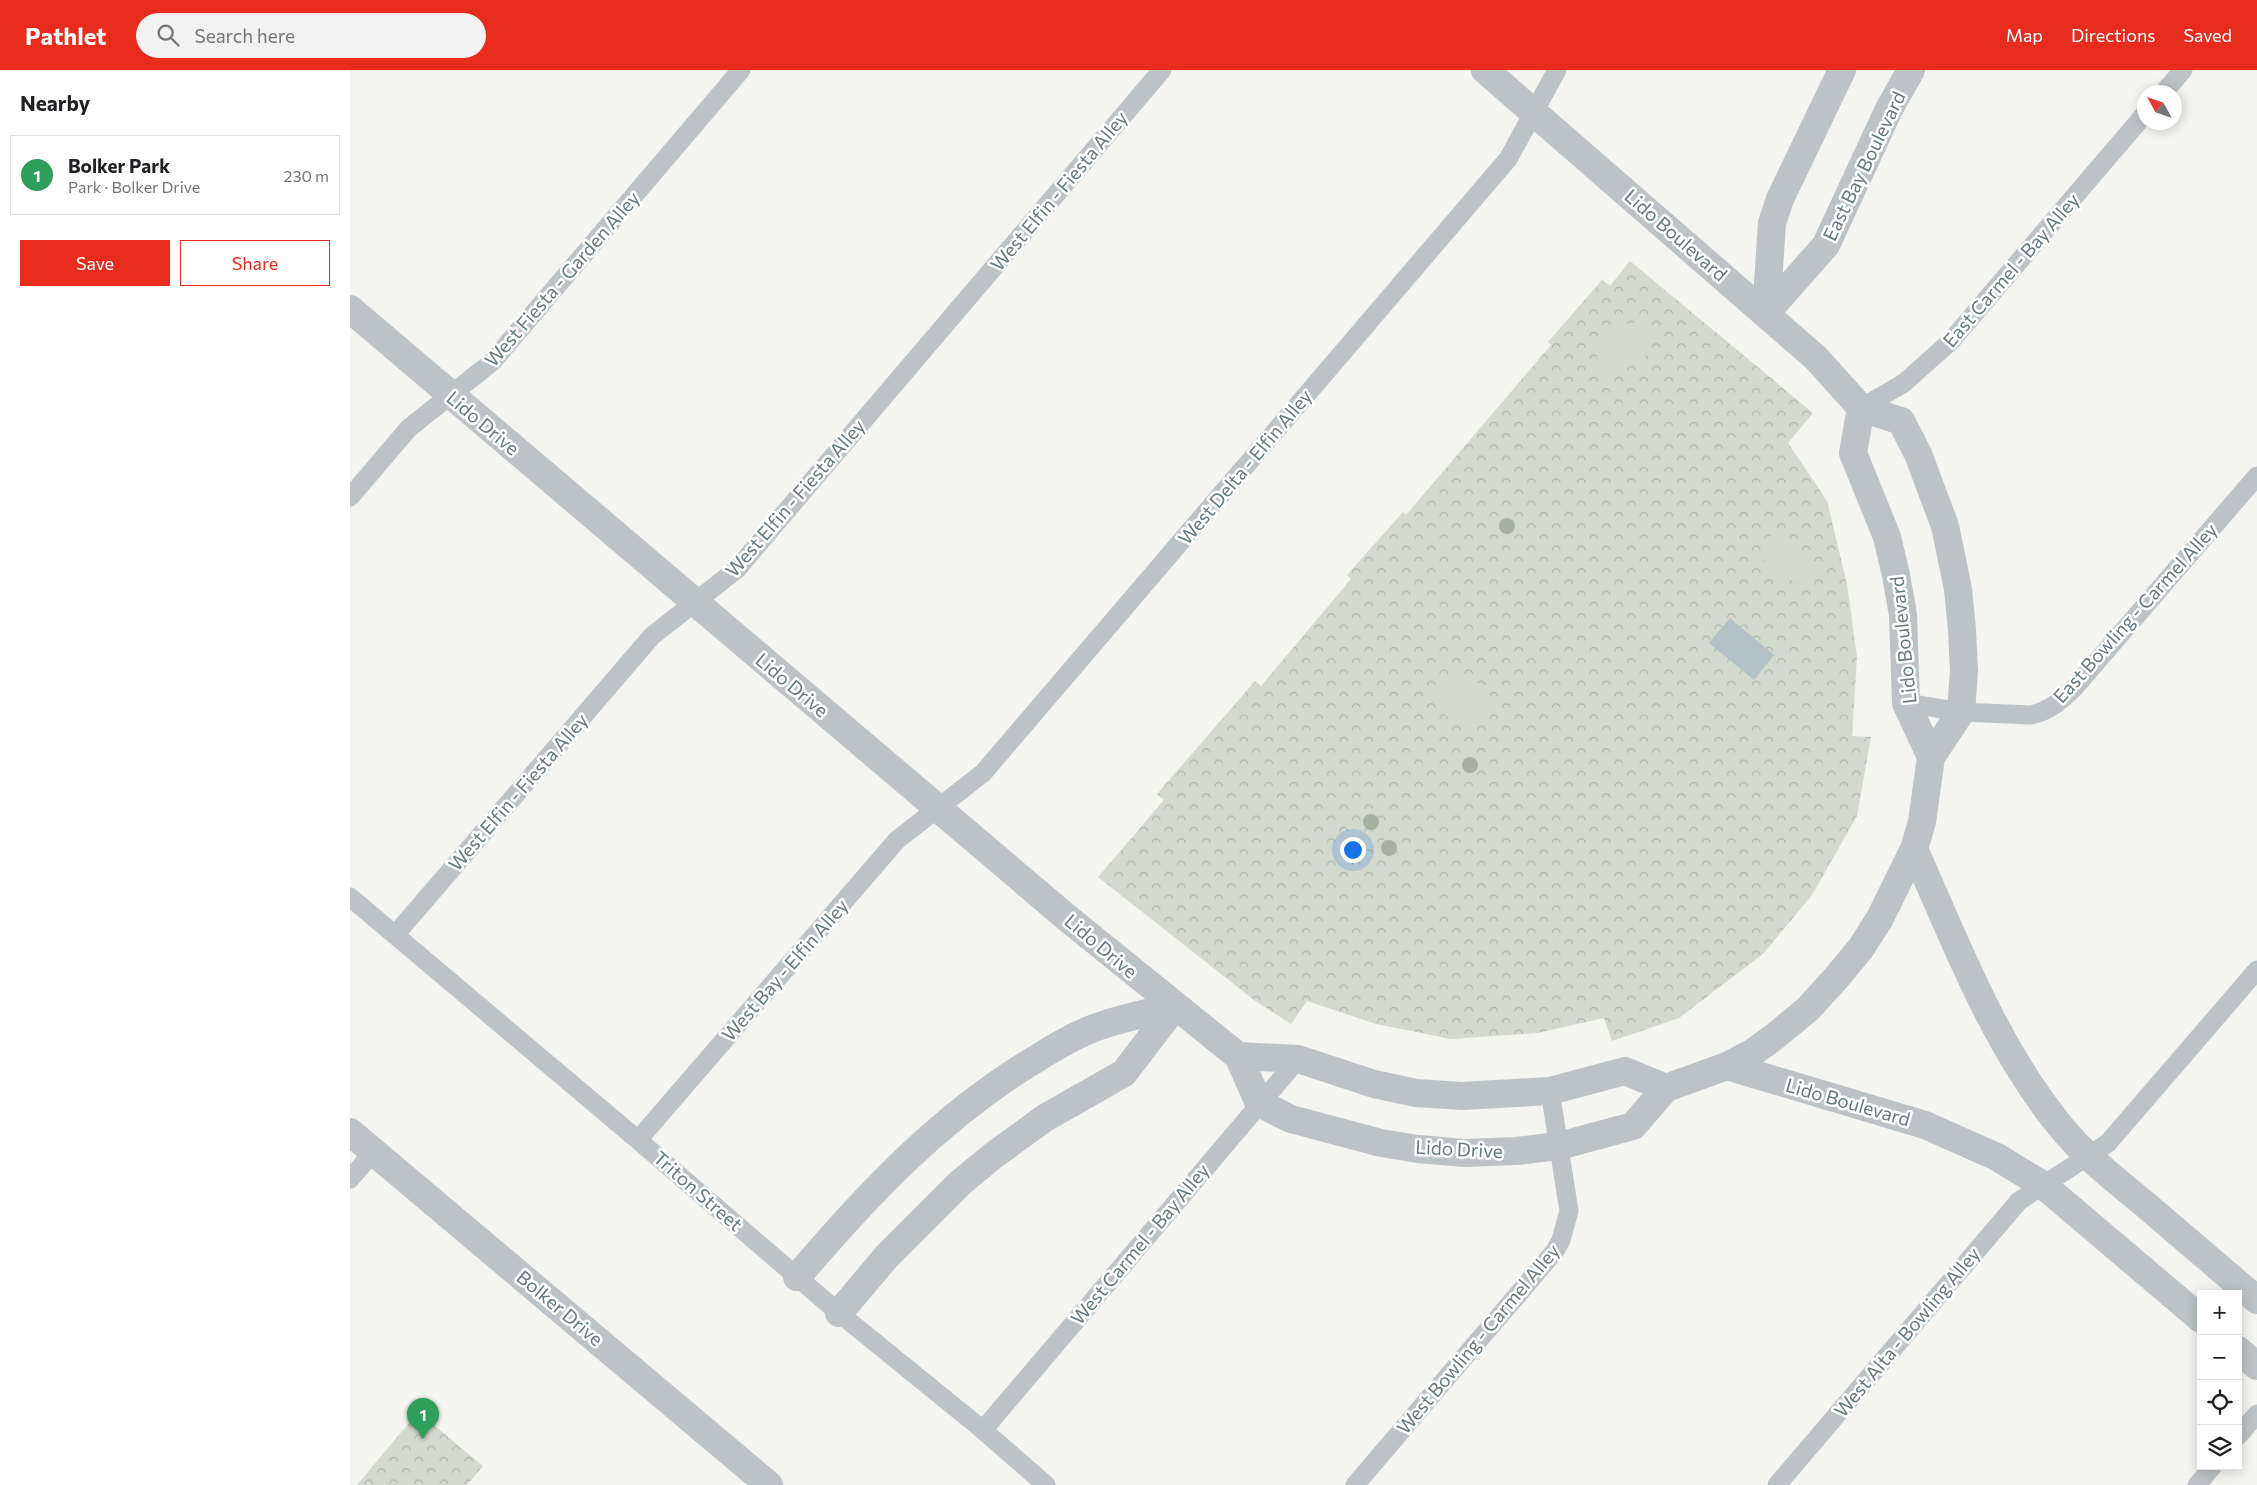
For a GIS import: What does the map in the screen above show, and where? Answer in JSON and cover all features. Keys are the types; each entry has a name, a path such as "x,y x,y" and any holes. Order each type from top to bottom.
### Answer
{"street":[{"name":"Lido Boulevard","path":"1485,70 1766,313 1816,358 1861,408 1853,453 1887,536 1903,614 1906,703 1931,757"},
{"path":"1766,313 1772,223 1780,199 1842,70"},
{"name":"East Bay Boulevard","path":"1766,313 1826,245 1884,118 1911,70"},
{"name":"Lido Drive","path":"350,309 1099,945 1238,1056 1259,1103 1292,1119 1381,1143 1418,1149 1464,1153 1517,1151 1559,1146 1633,1126 1666,1088 1727,1066"},
{"path":"1727,1066 1752,1053 1808,1008 1861,948 1880,918 1914,849 1923,814 1931,757 1961,712 1964,671 1962,630 1958,589 1945,526 1918,454 1901,421 1861,408"},
{"path":"1914,849 1973,981 2012,1057 2062,1128 2088,1156 2257,1300"},
{"path":"796,1277 883,1180 918,1147 998,1082 1087,1031 1175,1006"},
{"path":"839,1313 887,1256 960,1183 994,1155 1045,1118 1124,1072 1175,1006"},
{"path":"1238,1056 1298,1059 1374,1084 1416,1092 1462,1096 1550,1091 1625,1072 1666,1088"},
{"name":"Lido Boulevard","path":"1727,1066 1925,1125 1997,1157 2043,1185 2197,1316"},
{"name":"Bolker Drive","path":"350,1132 769,1485"},
{"path":"2242,1353 2257,1366"}],"lane":[{"name":"West Fiesta - Garden Alley","path":"350,497 409,428 492,362 741,70"},
{"name":"West Elfin - Fiesta Alley","path":"395,935 652,636 737,569 1162,70"},
{"name":"West Delta - Elfin Alley","path":"938,808 983,773 1508,159 1557,70"},
{"path":"2170,85 2183,70"},
{"name":"East Carmel - Bay Alley","path":"1861,408 1904,383 1952,341 2137,123"},
{"name":"East Bowling - Carmel Alley","path":"1906,703 1961,712 2030,715 2038,714 2057,704 2074,688 2257,476"},
{"name":"West Bay - Elfin Alley","path":"638,1140 897,840 938,808"},
{"name":"Triton Street","path":"350,897 638,1140 796,1277 983,1430 1046,1485"},
{"name":"West Alta - Bowling Alley","path":"1777,1485 2019,1201 2108,1143 2257,970"},
{"name":"West Carmel - Bay Alley","path":"983,1430 1298,1059"},
{"name":"West Bowling - Carmel Alley","path":"1355,1485 1555,1251 1561,1240 1569,1211 1550,1091"},
{"path":"350,1179 374,1151"},
{"path":"2242,1431 2257,1414"},
{"path":"2197,1485 2210,1470"}],"green space":[{"path":"1630,261 1813,413 1788,443 1827,501 1847,584 1857,657 1852,736 1871,737 1857,816 1812,895 1763,954 1679,1018 1612,1041 1604,1018 1537,1033 1451,1039 1376,1024 1307,1001 1291,1024 1254,1000 1098,877 1164,800 1157,794 1255,681 1261,686 1351,579 1347,575 1403,512 1406,515 1551,345 1548,342 1602,280 1610,286"},
{"path":"1637,322 1649,332 1650,348 1642,361 1614,373 1600,369 1596,353 1608,336 1622,325"},
{"path":"1775,532 1788,537 1803,552 1814,570 1812,580 1801,585 1783,576 1768,564 1763,550 1767,541"},
{"path":"1468,675 1487,690 1495,706 1483,724 1473,728 1460,725 1445,715 1438,694 1444,679"},
{"path":"418,1412 483,1466 467,1485 357,1485"}],"shaded area":[{"path":"1730,618 1774,655 1754,680 1709,643"}],"place":[{"name":"Bolker Park","path":"423,1439"}]}
